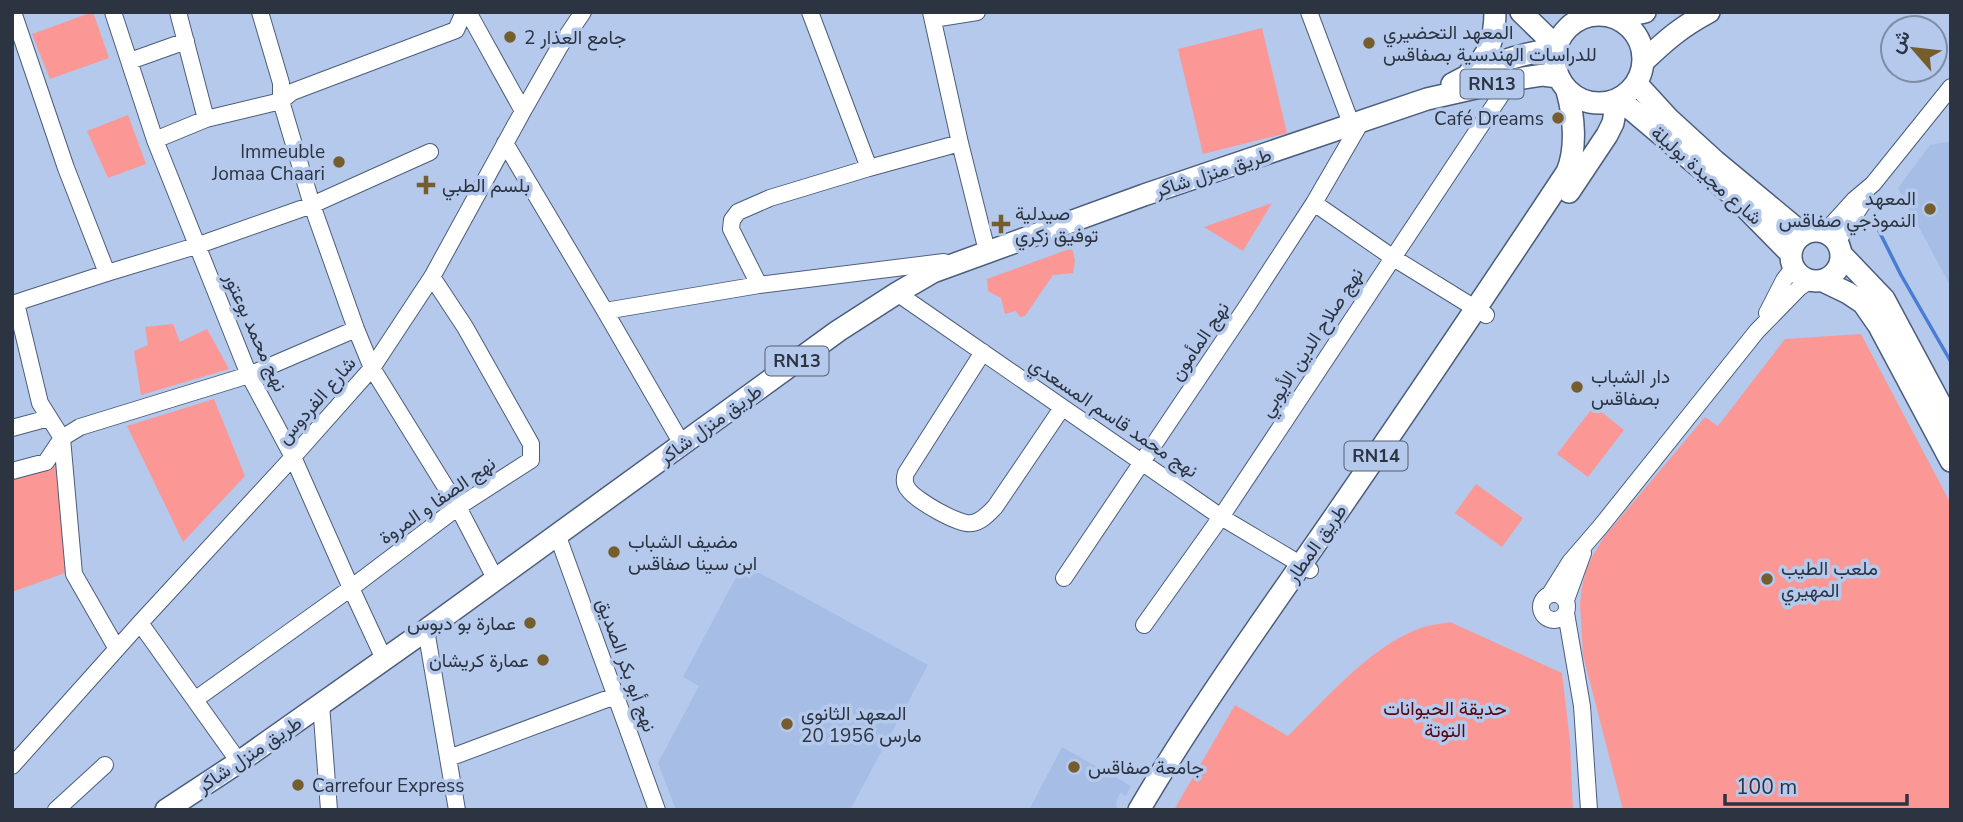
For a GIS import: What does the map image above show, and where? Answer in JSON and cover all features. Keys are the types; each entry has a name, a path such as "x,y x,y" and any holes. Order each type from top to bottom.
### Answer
{"main road":[{"path":"1460,80 1477,66 1490,49 1495,12"},
{"path":"1521,12 1556,48"},
{"path":"1616,18 1628,25 1642,48 1643,62 1636,83 1618,99 1604,103 1578,99 1563,84 1555,64 1556,48 1569,27 1572,16 1597,15 1616,18 1645,12"},
{"path":"1643,62 1670,36 1709,12"},
{"name":"طريق منزل شاكر","path":"1427,99 1460,80 1521,55 1556,48"},
{"name":"طريق منزل شاكر","path":"166,810 426,630 838,331 933,272 1144,195 1427,99 1511,79 1543,75 1563,84"},
{"name":"شارع مجيدة بوليلة","path":"1636,83 1669,119 1715,161 1803,234"},
{"name":"طريق المطار","path":"1481,312 1567,172 1572,153 1573,126 1572,107 1563,84"},
{"name":"طريق المطار","path":"1139,810 1219,684 1306,567 1481,312 1607,135 1613,123 1618,99"},
{"name":"شارع مجيدة بوليلة","path":"1618,99 1735,197 1804,271 1863,303 1879,326 1951,461"},
{"path":"1834,243 1839,268 1829,278 1804,271 1797,239 1810,231 1834,243 1884,299 1951,424"},
{"name":"طريق المطار","path":"1154,810 1174,774 1306,567"}],"street":[{"path":"13,12 19,54 107,273"},
{"name":"نهج محمد بوعتور","path":"113,12 155,140 249,375 293,457 384,659"},
{"path":"178,12 206,119"},
{"path":"260,12 281,83 281,101 312,205 372,368 458,508 496,580"},
{"path":"155,140 206,119 281,101 292,92 456,30 466,12"},
{"path":"466,12 523,111"},
{"name":"شارع الفردوس","path":"12,766 372,368 432,276 560,46 583,12"},
{"path":"810,12 869,168"},
{"path":"976,12 932,16 987,251"},
{"path":"1309,12 1357,124"},
{"path":"130,61 186,41"},
{"name":"نهج صلاح الدين الأيوبي","path":"1144,625 1221,517 1511,79"},
{"path":"1834,243 1873,184 1951,87"},
{"name":"نهج المأمون","path":"1064,578 1314,203 1357,124"},
{"path":"505,143 682,444"},
{"path":"759,285 731,229 732,220 738,212 770,198 960,143"},
{"path":"117,649 74,573 62,438 40,403 14,303 196,246 312,205 430,152"},
{"path":"1314,203 1392,257 1481,312"},
{"path":"606,311 759,285 967,260"},
{"path":"1576,669 1542,612 1543,599 1550,594 1570,562 1757,331 1800,288 1804,271"},
{"name":"نهج الصفا و المروة","path":"196,699 458,508 531,460 531,444 465,327 432,276"},
{"name":"نهج محمد قاسم المسعدي","path":"897,293 1221,517 1306,567"},
{"path":"12,471 46,462 62,438 80,427 249,375 356,329"},
{"path":"983,352 906,473 905,483 916,497 960,523 974,523 985,517 995,507 1062,408"},
{"path":"12,428 49,418"},
{"name":"نهج أبو بكر الصديق","path":"557,534 657,810"},
{"path":"1548,618 1560,619 1586,544"},
{"path":"1550,594 1559,594 1566,606 1582,706 1588,810"},
{"path":"141,623 239,762"},
{"path":"426,630 457,810"},
{"path":"449,758 615,696"},
{"path":"321,704 329,810"},
{"path":"12,741 24,753"},
{"path":"56,810 105,765"}],"shaded area":[{"name":"المعهد النموذجي صفاقس","path":"1951,141 1951,287 1898,188 1930,145"},
{"name":"المعهد الثانوي 20 مارس 1956","path":"743,564 928,665 850,810 676,810 658,763 699,686 683,677"},
{"name":"جامعة صفاقس","path":"1062,747 1131,786 1126,796 1120,793 1116,802 1117,810 1029,810"}],"green space":[{"path":"93,12 109,58 50,79 32,34"},
{"path":"1262,28 1287,133 1203,154 1178,49"},
{"path":"128,115 146,164 108,178 87,131"},
{"path":"1272,203 1243,251 1204,227"},
{"path":"1072,248 1075,260 1073,273 1053,275 1025,316 1020,317 1016,311 1005,314 1001,298 988,291 987,279"},
{"path":"173,324 180,342 207,329 229,369 141,395 134,351 148,345 145,327"},
{"name":"ملعب الطيب المهيري","path":"1861,334 1951,504 1951,810 1623,810 1583,655 1580,604 1586,571 1592,557 1604,537 1705,417 1718,426 1785,339"},
{"path":"214,399 245,476 183,542 127,426"},
{"path":"1594,406 1624,430 1588,477 1557,454"},
{"path":"58,465 65,573 12,592 12,477"},
{"path":"1476,484 1523,518 1502,547 1455,513"},
{"name":"حديقة الحيوانات التوتة","path":"1450,622 1562,673 1570,741 1573,810 1174,810 1235,705 1288,736 1349,676 1383,648 1418,629"}],"waterway":[{"path":"1879,231 1951,362"}],"place":[{"name":"جامع العذار 2","path":"510,37"},
{"name":"المعهد التحضيري للدراسات الهندسية بصفاقس","path":"1369,43"},
{"name":"Café Dreams","path":"1558,118"},
{"name":"Immeuble Jomaa Chaari","path":"339,162"},
{"name":"بلسم الطبي","path":"426,185"},
{"name":"المعهد النموذجي صفاقس","path":"1930,209"},
{"name":"صيدلية توفيق زكري","path":"1001,224"},
{"name":"دار الشباب بصفاقس","path":"1577,387"},
{"name":"مضيف الشباب ابن سينا صفاقس","path":"614,552"},
{"name":"ملعب الطيب المهيري","path":"1767,579"},
{"name":"عمارة بو دبوس","path":"530,623"},
{"name":"عمارة كريشان","path":"543,660"},
{"name":"المعهد الثانوي 20 مارس 1956","path":"787,724"},
{"name":"جامعة صفاقس","path":"1074,767"},
{"name":"Carrefour Express","path":"298,785"}]}
